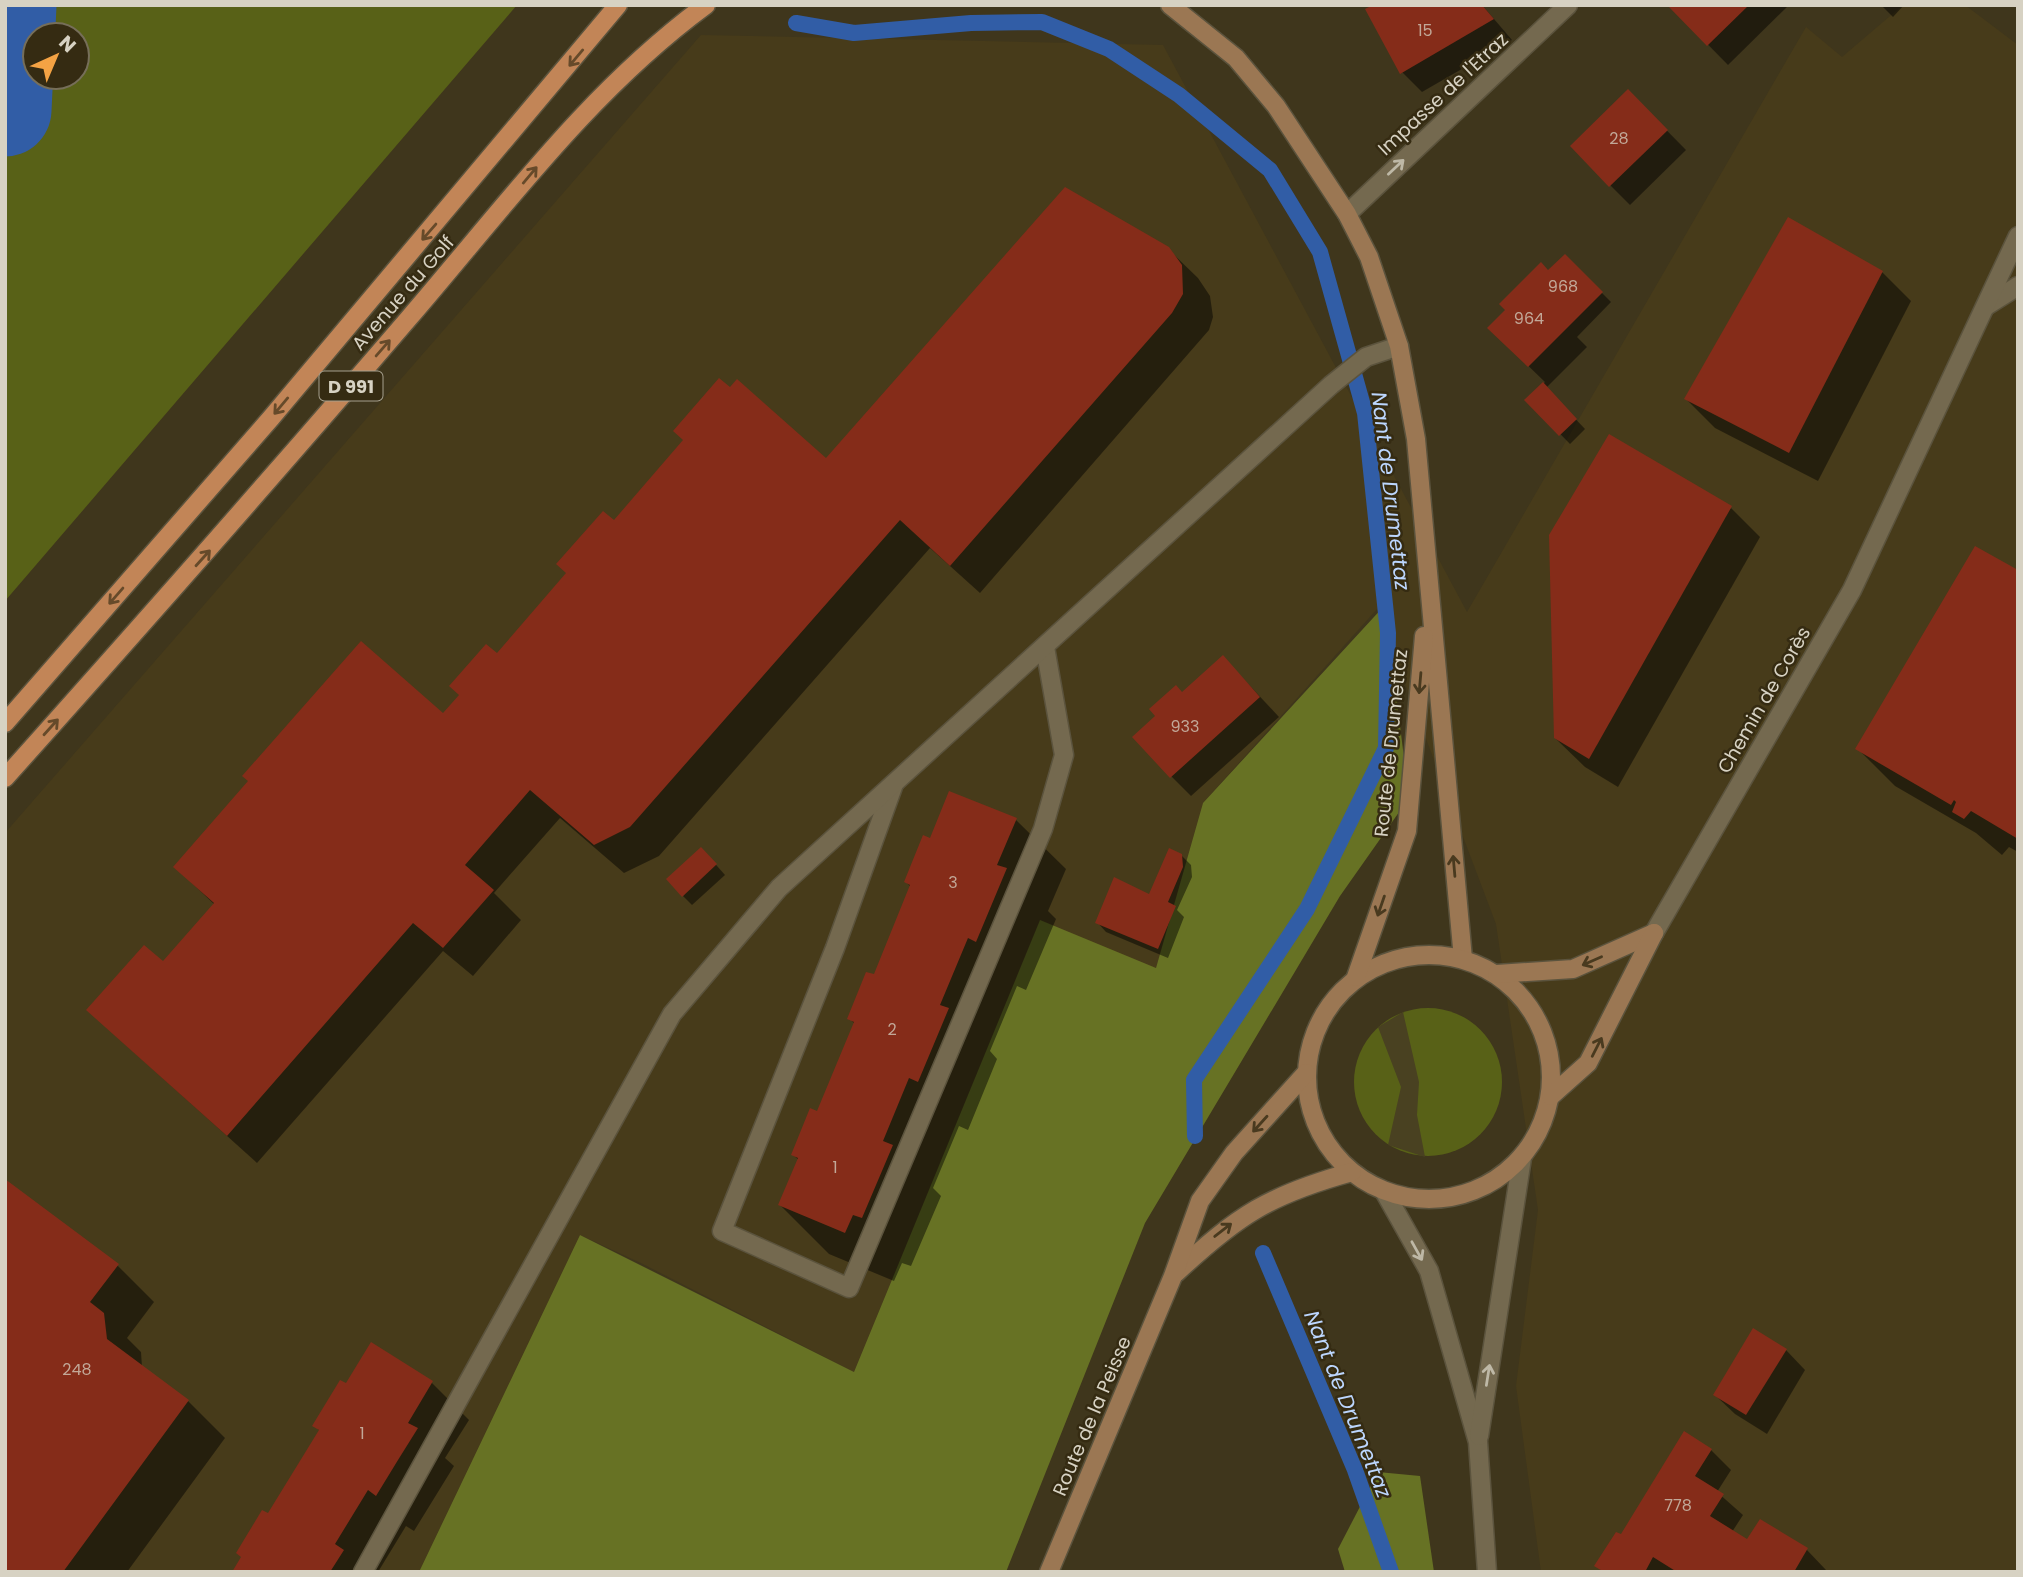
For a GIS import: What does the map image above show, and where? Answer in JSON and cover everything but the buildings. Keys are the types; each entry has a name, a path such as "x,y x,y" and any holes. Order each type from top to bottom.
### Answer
{"main road":[{"name":"Avenue du Golf","path":"5,723 262,429 618,5"},
{"name":"Avenue du Golf","path":"5,778 261,493 593,103 677,27 706,5"},
{"name":"Route de Drumettaz","path":"1170,5 1236,58 1276,106 1346,214 1370,257 1399,346 1416,439 1463,959"},
{"name":"Route de Drumettaz","path":"1356,977 1407,831 1428,591"},
{"path":"1497,974 1573,969 1654,933"},
{"name":"Chemin de Corès","path":"1551,1096 1588,1063 1654,933"},
{"path":"1426,954 1463,959 1497,974 1524,998 1542,1028 1551,1061 1551,1096 1541,1129 1522,1158 1493,1182 1458,1197 1421,1199 1384,1191 1352,1172 1326,1144 1310,1111 1306,1073 1312,1037 1330,1004 1356,977 1389,960 1426,954"},
{"name":"Route de la Peisse","path":"1049,1572 1173,1276 1200,1201 1234,1153 1306,1073"},
{"path":"1173,1276 1222,1230 1261,1204 1308,1184 1352,1172"}],"street":[{"name":"Impasse de l'Etraz","path":"1346,214 1568,5"},
{"name":"Chemin de Corès","path":"1654,933 1852,590 2018,236"},
{"path":"1986,306 2018,286"},
{"path":"363,1572 672,1014 779,888 1332,385 1366,357 1399,346"},
{"path":"894,784 835,947 722,1231 849,1288 1043,829 1065,755 1045,647"},
{"path":"1478,1442 1522,1158"},
{"path":"1384,1191 1429,1271 1478,1442 1487,1572"}],"shaded area":[{"path":"1903,5 1965,5 2018,45 2018,1572 1541,1572 1516,1386 1538,1210 1496,924 1377,609 1203,803 1156,969 1040,921 854,1372 643,1264 580,1235 419,1572 5,1572 5,833 701,35 1163,45 1467,612 1806,27 1842,57"}],"green space":[{"path":"5,5 517,5 5,601"},
{"path":"1385,605 1409,798 1340,896 1145,1223 1006,1572 419,1572 580,1235 854,1372 1040,920 1156,968 1203,803"},
{"path":"1428,1008 1456,1014 1480,1030 1496,1054 1502,1082 1496,1110 1480,1134 1456,1150 1428,1156 1400,1150 1376,1134 1360,1110 1354,1082 1360,1054 1376,1030 1400,1014"},
{"path":"1378,1472 1420,1476 1434,1572 1345,1572 1338,1549"}],"sand":[{"path":"1403,1012 1419,1082 1417,1115 1425,1157 1388,1145 1401,1087 1378,1027"}],"waterway":[{"path":"5,110 10,5"},
{"name":"Nant de Drumettaz","path":"796,23 854,33 971,23 1042,22 1109,49 1179,95 1270,170 1320,252 1365,413 1388,633 1386,748 1307,909 1194,1080 1195,1136"},
{"name":"Nant de Drumettaz","path":"1263,1253 1355,1470 1391,1572"}]}
